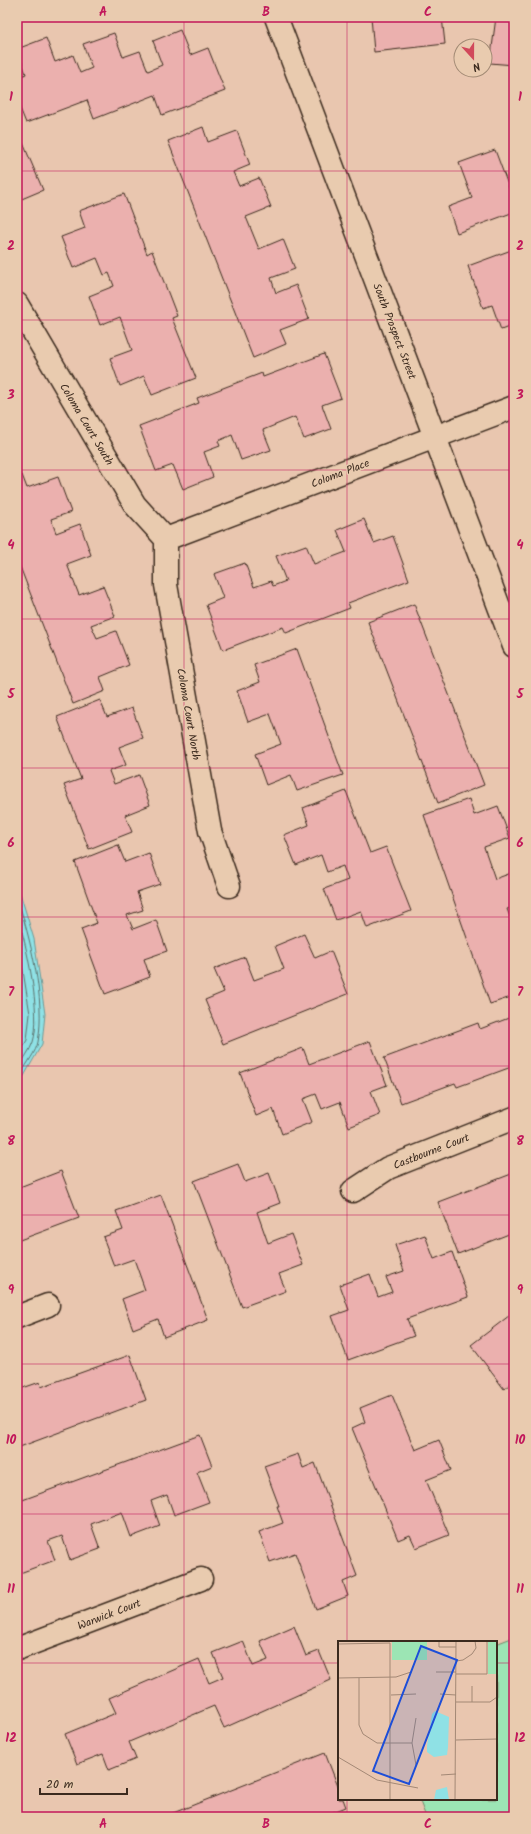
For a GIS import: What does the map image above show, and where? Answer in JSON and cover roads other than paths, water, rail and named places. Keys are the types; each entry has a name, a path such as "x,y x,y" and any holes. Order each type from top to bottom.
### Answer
{"street":[{"name":"South Prospect Street","path":"276,17 514,646"},
{"name":"Coloma Court South","path":"17,304 135,505 166,539"},
{"name":"Coloma Place","path":"166,539 514,407"},
{"name":"Coloma Court North","path":"166,539 166,585 210,831 228,886"},
{"name":"Castbourne Court","path":"353,1191 388,1168 514,1118"},
{"path":"17,1317 48,1305"},
{"name":"Warwick Court","path":"17,1649 201,1580"}],"water":[{"path":"17,883 34,939 45,1014 42,1044 24,1076 17,1077"}]}
